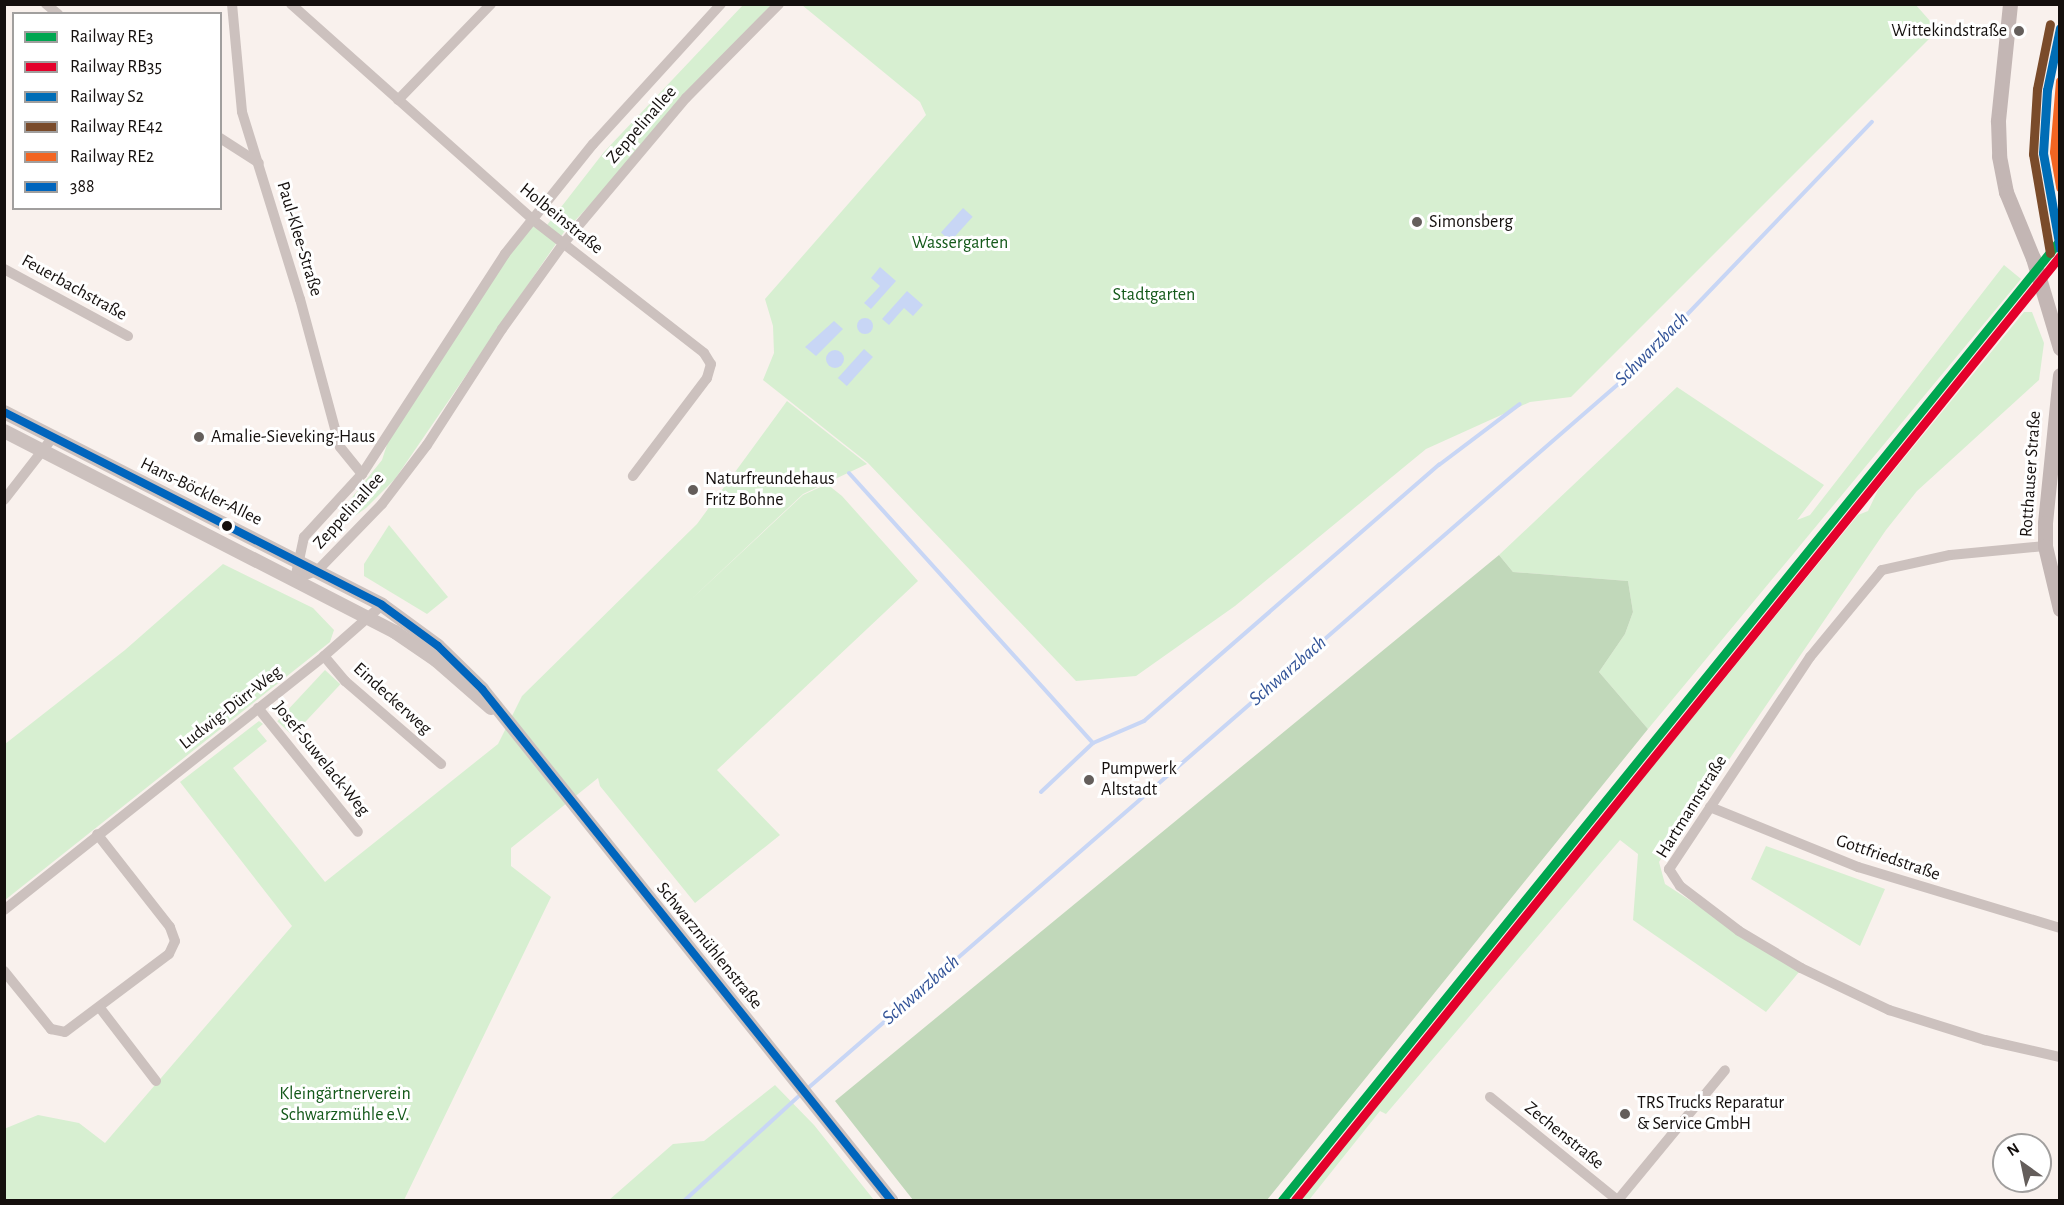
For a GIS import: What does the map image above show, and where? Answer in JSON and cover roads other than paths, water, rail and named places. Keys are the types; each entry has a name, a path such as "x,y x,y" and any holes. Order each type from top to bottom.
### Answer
{"main road":[{"path":"2010,4 1998,121 1998,156 2006,192 2033,258 2060,348"},
{"name":"Rotthauser Straße","path":"2060,375 2045,546 2060,609"}],"street":[{"name":"Paul-Klee-Straße","path":"232,4 242,112 259,163 340,447 362,474"},
{"path":"398,100 491,4"},
{"name":"Zeppelinallee","path":"721,4 647,81 532,219 447,339 362,474 303,537 294,579 318,570 382,504 427,446 502,329 563,244 686,98 779,4"},
{"name":"Holbeinstraße","path":"294,5 532,219 704,353 711,364 707,378 633,476"},
{"path":"222,139 259,163"},
{"name":"Feuerbachstraße","path":"4,268 128,336"},
{"name":"Hans-Böckler-Allee","path":"4,412 382,604"},
{"name":"Hans-Böckler-Allee","path":"4,431 370,618"},
{"path":"4,500 45,451 53,437"},
{"name":"Hartmannstraße","path":"2045,546 1950,555 1882,570 1810,657 1668,869 1680,886 1739,931 1801,968 1889,1010 1985,1040 2060,1057"},
{"name":"Ludwig-Dürr-Weg","path":"4,910 324,656 370,618 382,604"},
{"name":"Schwarzmühlenstraße","path":"382,604 423,632 463,667 891,1200"},
{"name":"Schwarzmühlenstraße","path":"370,618 417,646 499,714"},
{"name":"Eindeckerweg","path":"324,656 345,681 441,764"},
{"name":"Josef-Suwelack-Weg","path":"258,708 358,832"},
{"name":"Gottfriedstraße","path":"1710,807 1858,867 2060,928"},
{"path":"4,971 55,1031 70,1030 169,954 175,940 170,927 97,834"},
{"path":"100,1008 156,1081"},
{"name":"Zechenstraße","path":"1490,1097 1617,1200 1725,1070"}],"water":[{"path":"963,208 973,217 951,241 941,233"},
{"path":"880,267 896,281 871,309 864,303 880,286 871,278"},
{"path":"907,291 923,305 913,316 904,308 889,325 882,319"},
{"path":"865,318 873,326 865,334 857,326"},
{"path":"834,321 843,329 816,356 805,347"},
{"path":"864,349 873,357 847,386 838,378"},
{"path":"835,350 841,353 844,359 841,365 835,368 829,365 826,359 829,353"}],"waterway":[{"name":"Schwarzbach","path":"807,1089 1631,373 1872,122"},
{"path":"1041,792 1093,743 1144,721 1439,465 1520,404"},
{"path":"849,473 1093,743"},
{"name":"Schwarzbach","path":"685,1200 801,1094"}],"rail line":[{"name":"RE42","path":"2050,24 2037,89 2033,154 2050,253"},
{"name":"S2","path":"2060,28 2047,90 2043,153 2060,248"},
{"name":"RE2","path":"2060,81 2054,152 2060,187"},
{"name":"RE3","path":"1282,1200 2060,240"},
{"name":"RB35","path":"1295,1200 2060,256"}],"place":[{"name":"Wittekindstraße","path":"2019,31"},
{"name":"Simonsberg","path":"1417,222"},
{"name":"Amalie-Sieveking-Haus","path":"199,437"},
{"name":"Naturfreundehaus Fritz Bohne","path":"693,490"},
{"name":"Pumpwerk Altstadt","path":"1089,780"},
{"name":"TRS Trucks Reparatur & Service GmbH","path":"1625,1114"}],"park label":[{"name":"Wassergarten","path":"960,243"},
{"name":"Stadtgarten","path":"1154,295"},
{"name":"Kleingärtnerverein Schwarzmühle e.V.","path":"345,1105"}]}
